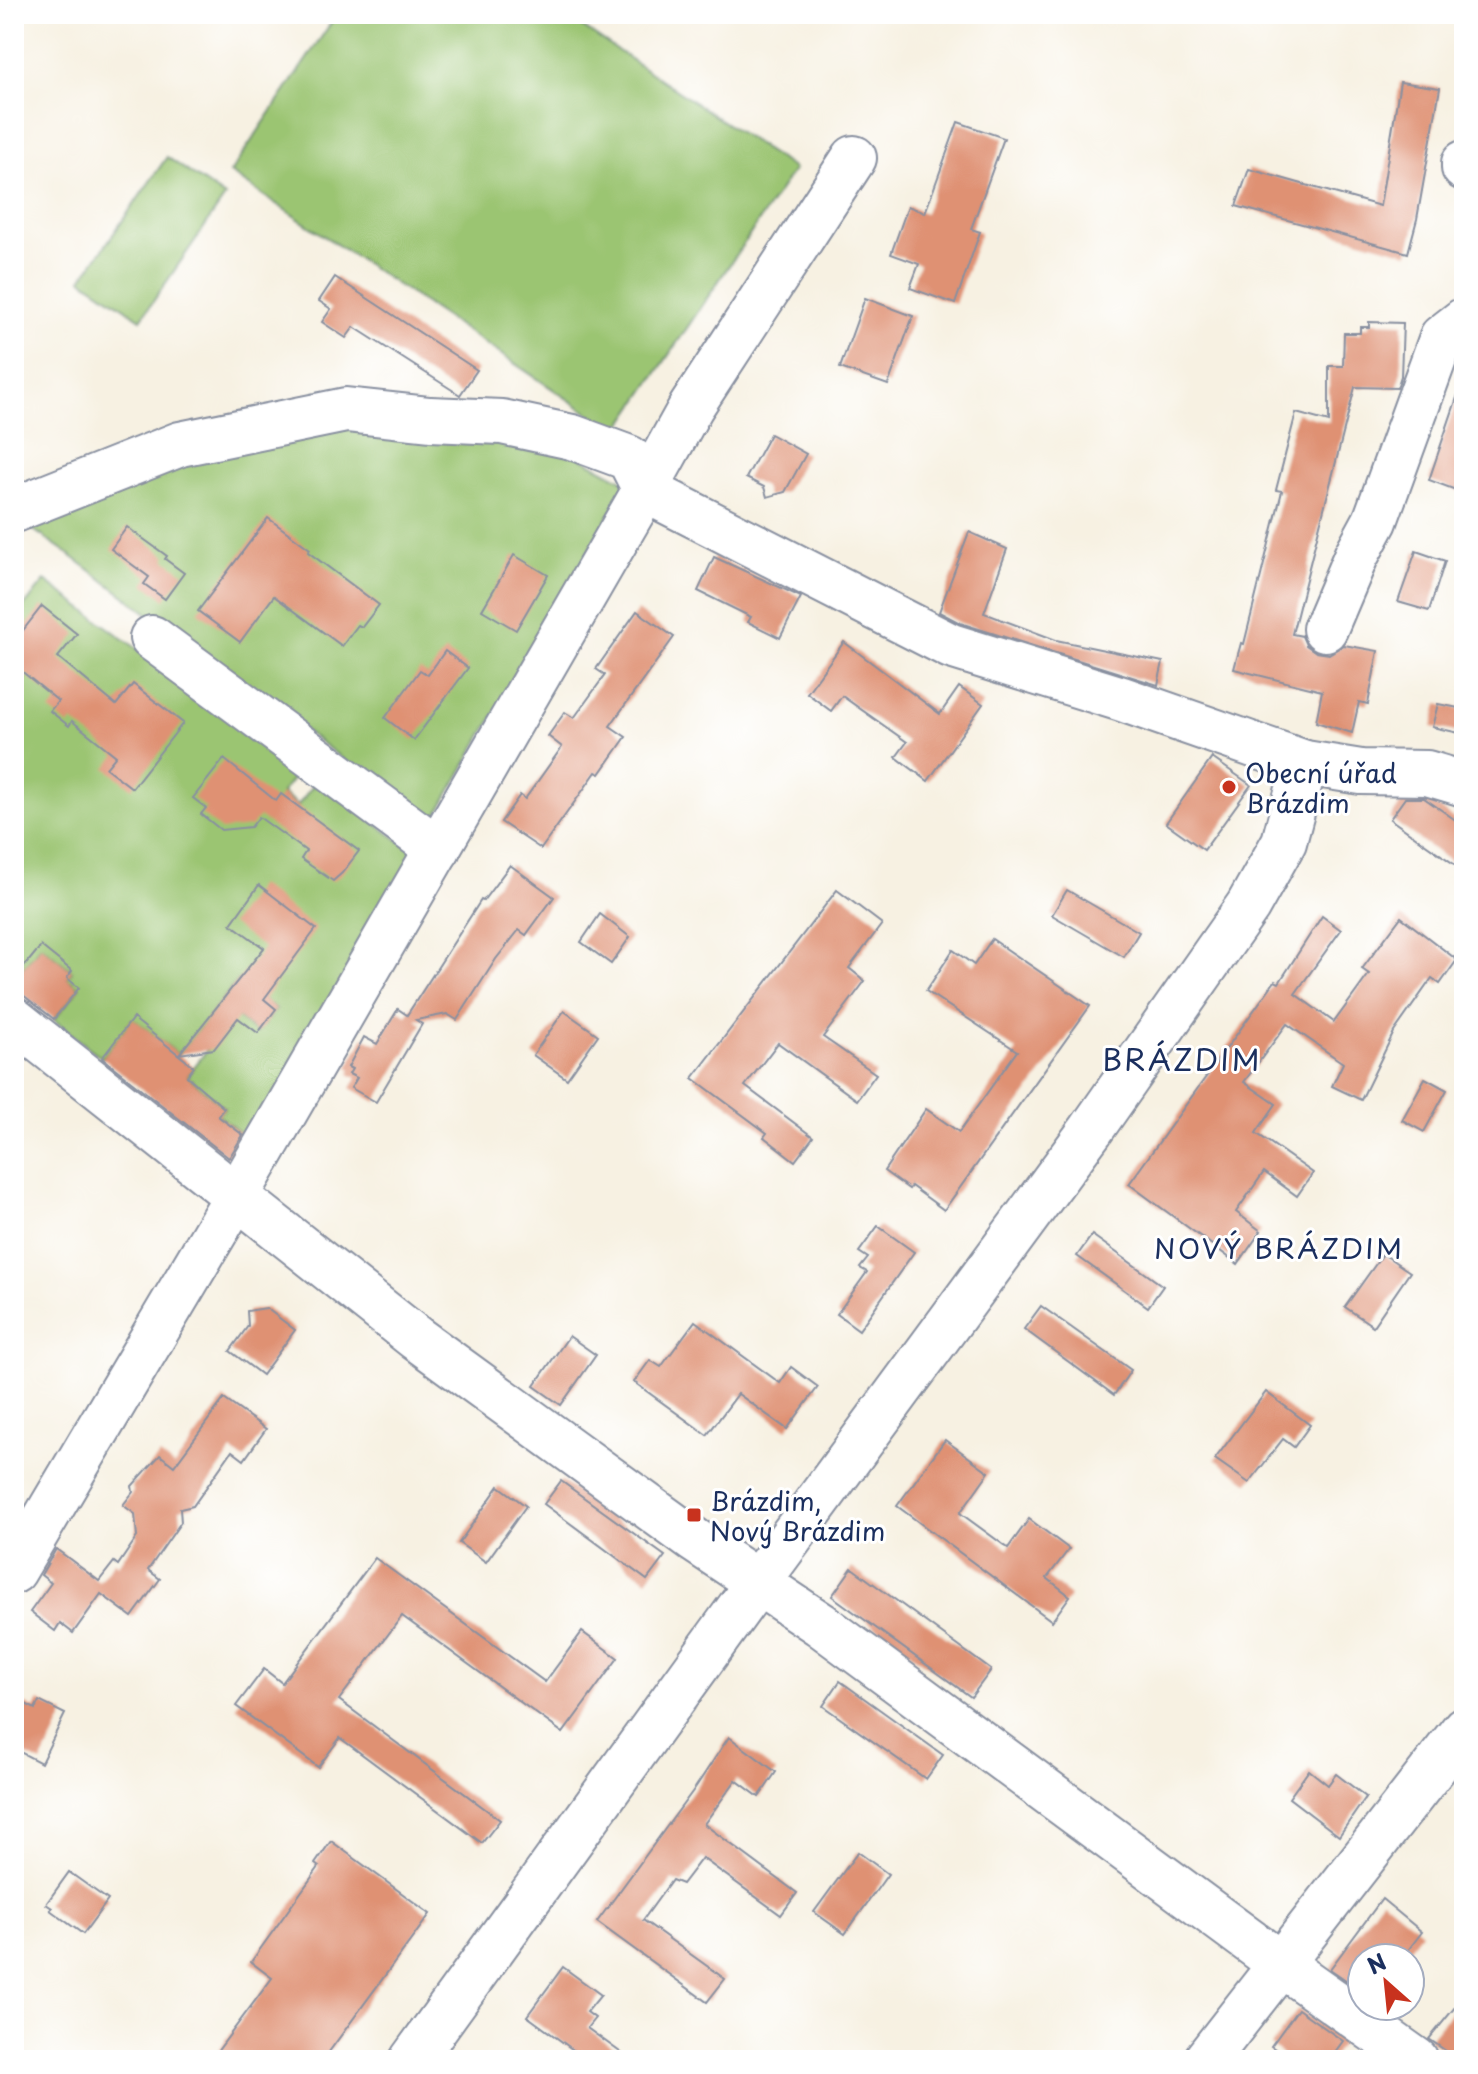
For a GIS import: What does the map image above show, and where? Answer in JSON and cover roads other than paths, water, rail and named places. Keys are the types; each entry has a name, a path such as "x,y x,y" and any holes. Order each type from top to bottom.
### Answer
{"street":[{"path":"14,1571 236,1197 691,407 854,158"},
{"path":"1325,629 1356,556 1375,521 1442,337 1464,320"},
{"path":"14,510 180,444 346,410 430,419 502,422 572,437 629,458 645,490 951,646 1122,699 1305,763 1361,772 1427,773 1464,784"},
{"path":"152,638 438,849"},
{"path":"412,2060 758,1582 1091,1130 1248,906 1284,842 1305,763"},
{"path":"14,1020 416,1338 694,1540 820,1624 1282,1965 1416,2060"},
{"path":"1206,2060 1464,1729"}],"place":[{"name":"Obecní úřad Brázdim","path":"1229,787"},
{"name":"Brázdim, Nový Brázdim","path":"694,1515"}],"district":[{"name":"BRÁZDIM","path":"1182,1058"},
{"name":"NOVÝ BRÁZDIM","path":"1279,1247"}]}
